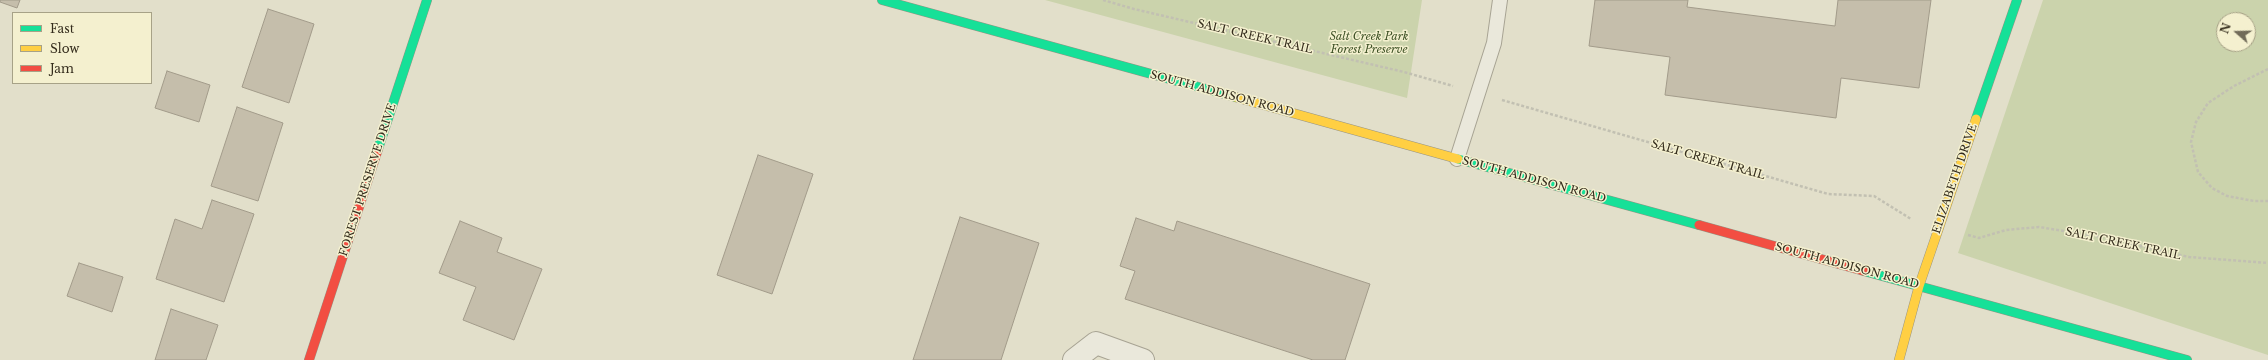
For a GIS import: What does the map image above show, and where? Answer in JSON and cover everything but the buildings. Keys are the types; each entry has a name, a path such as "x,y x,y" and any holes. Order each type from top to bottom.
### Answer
{"street":[{"name":"FOREST PRESERVE DRIVE","path":"309,360 427,0"},
{"name":"SOUTH ADDISON ROAD","path":"882,0 2186,360"},
{"name":"ELIZABETH DRIVE","path":"1899,360 1919,286 2017,0"},
{"path":"1074,360 1096,343 1143,360"}],"lane":[{"path":"1458,159 1494,44 1500,0"}],"path":[{"name":"SALT CREEK TRAIL","path":"1103,0 1134,9 1404,72 1453,86"},
{"path":"2268,69 2234,86 2208,103 2196,122 2191,142 2198,172 2212,188 2227,196 2254,201 2268,201"},
{"name":"SALT CREEK TRAIL","path":"1507,102 1828,194 1874,196 1905,217"},
{"name":"SALT CREEK TRAIL","path":"1979,238 2006,230 2039,227 2101,237 2189,257 2268,263"}],"green space":[{"name":"Salt Creek Park Forest Preserve","path":"1045,0 1422,0 1407,98"},
{"path":"2043,0 2268,0 2268,355 1958,253"}],"traffic: fast":[{"path":"378,149 427,0"},
{"path":"882,0 1235,97"},
{"path":"1976,119 2017,0"},
{"path":"1458,159 1699,225"},
{"path":"1864,271 2187,360"}],"traffic: slow":[{"path":"1235,97 1458,159"},
{"path":"1899,360 1919,286 1976,119"}],"traffic: jam":[{"path":"309,360 378,149"},
{"path":"1699,225 1864,271"}]}
